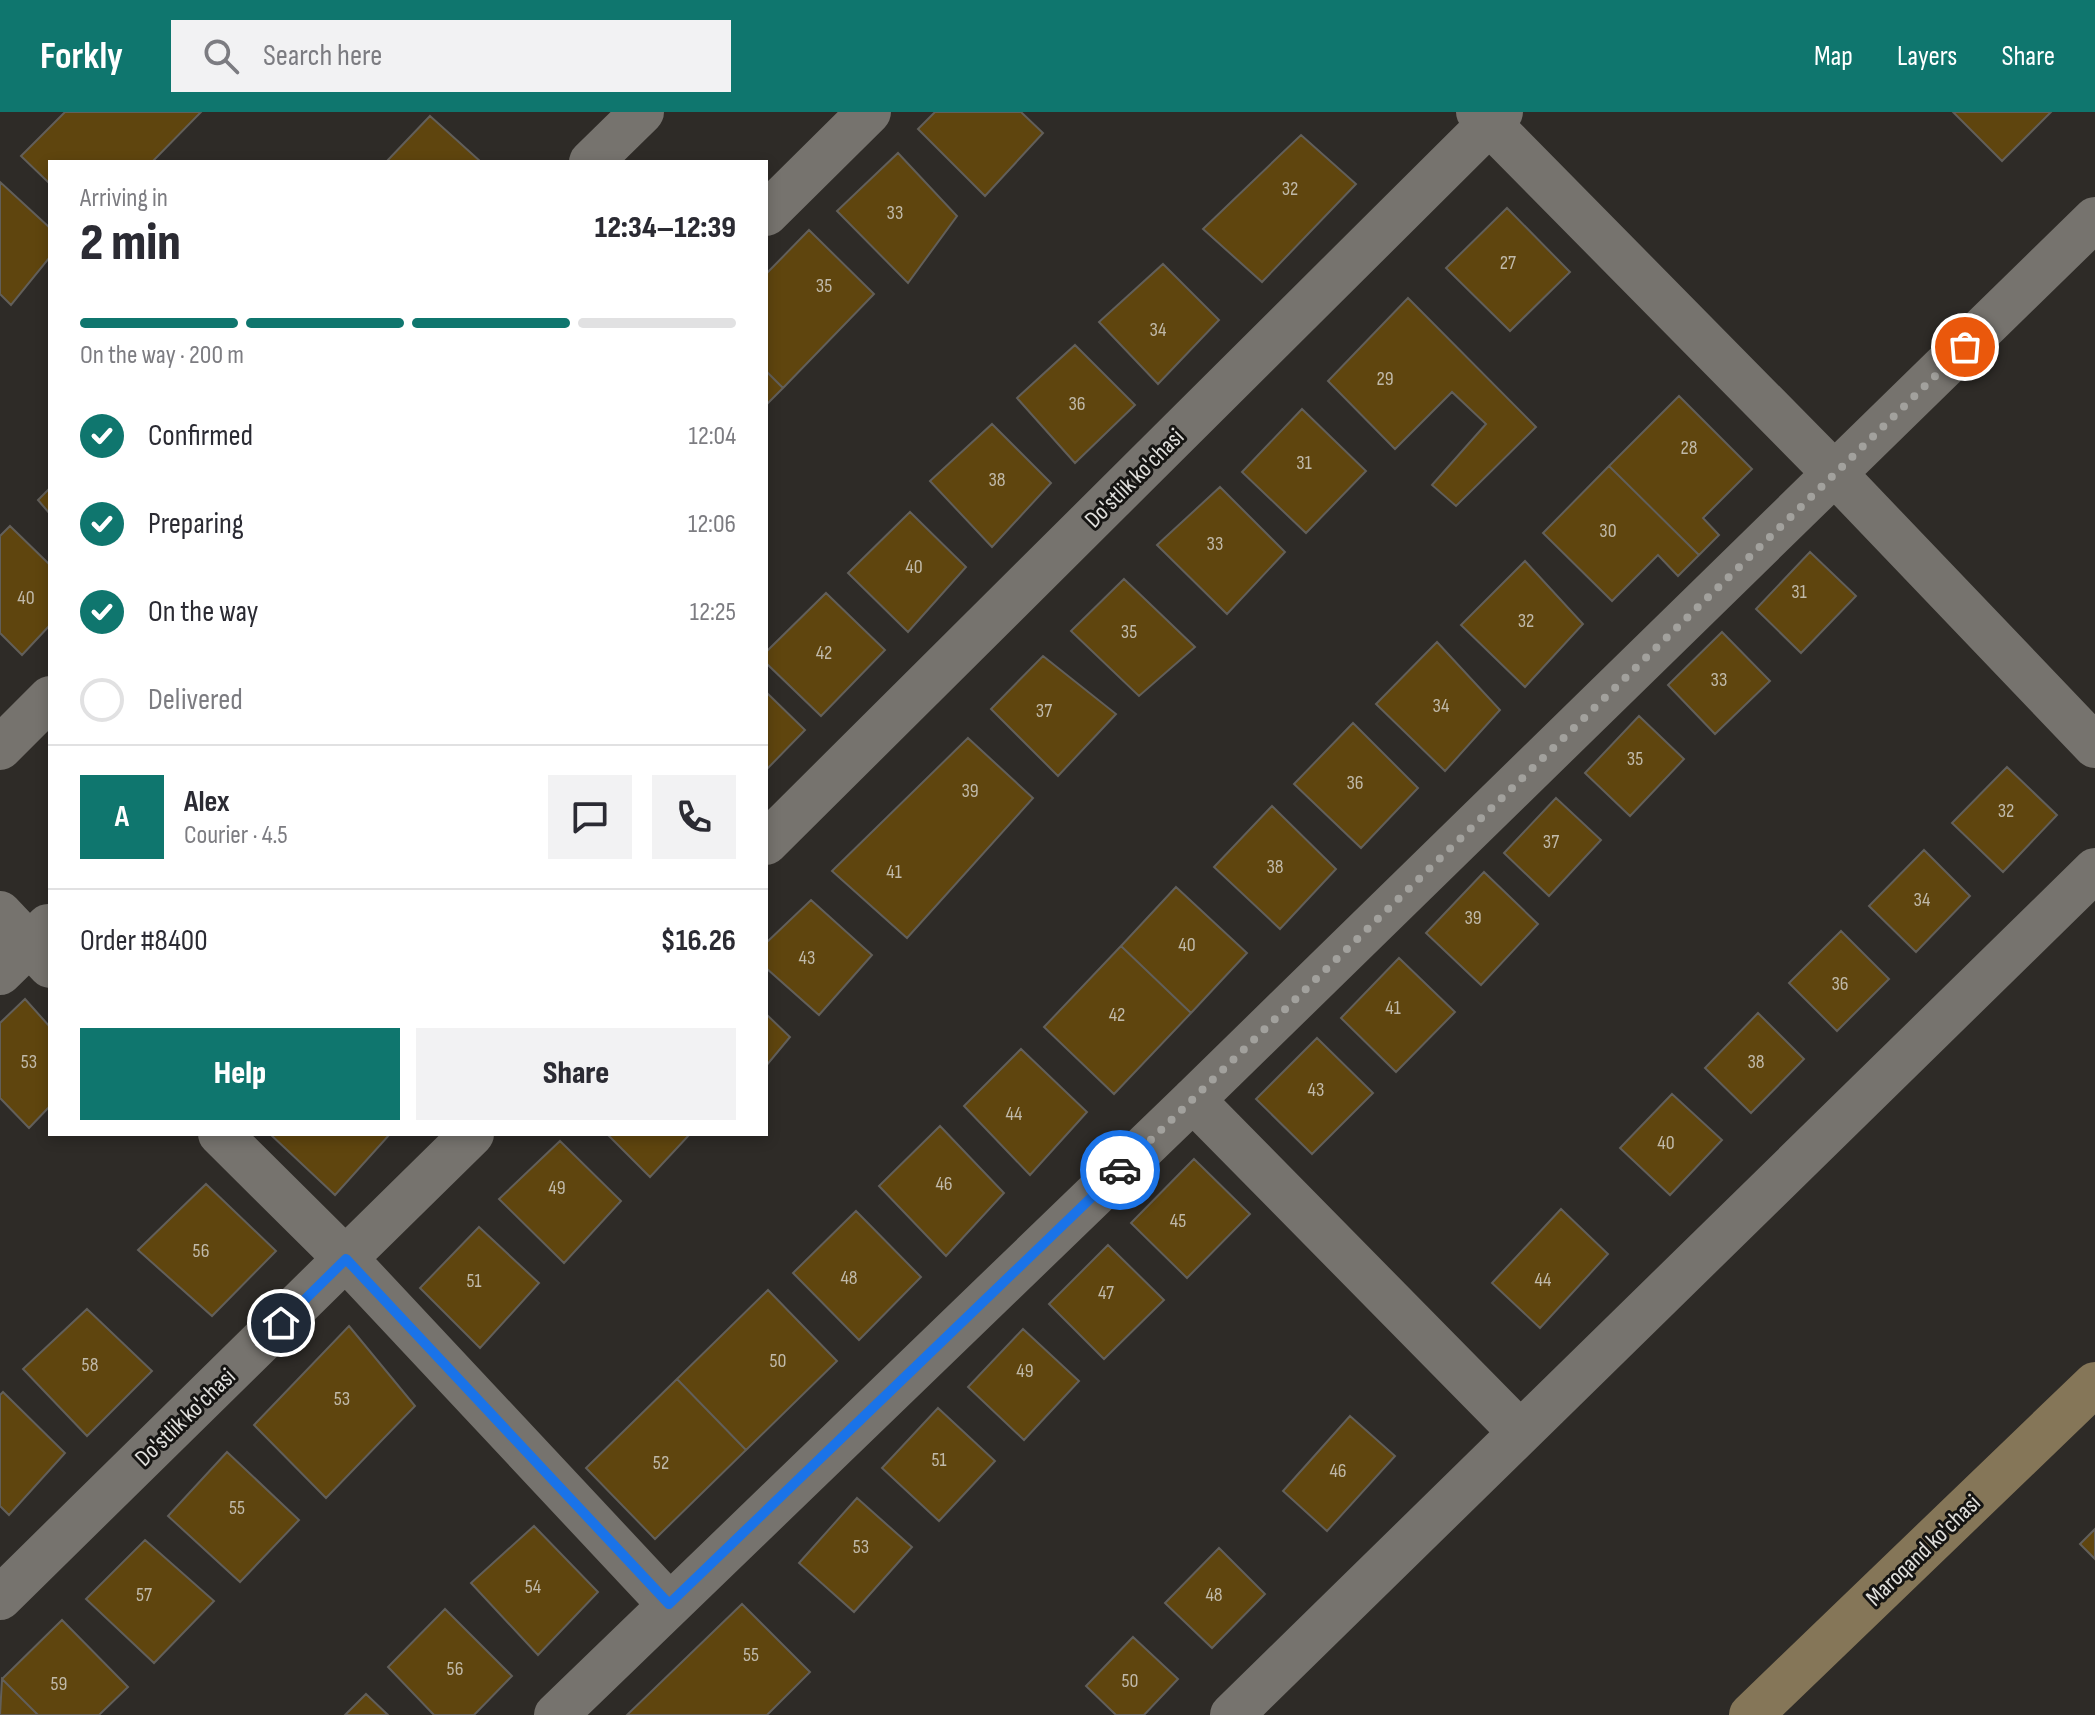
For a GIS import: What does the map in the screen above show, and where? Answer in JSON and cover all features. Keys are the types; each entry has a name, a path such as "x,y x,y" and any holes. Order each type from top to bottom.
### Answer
{"street":[{"path":"593,160 642,112"},
{"path":"768,212 869,112"},
{"path":"1490,116 2095,746"},
{"name":"Do'stlik ko'chasi","path":"768,841 1490,116"},
{"path":"556,1715 1193,1100 2095,219"},
{"path":"0,748 48,700"},
{"path":"1232,1715 2095,870"},
{"path":"0,913 32,952"},
{"path":"1193,1100 1519,1431"},
{"path":"222,1136 346,1259 669,1604"},
{"name":"Do'stlik ko'chasi","path":"0,1598 470,1136"},
{"name":"Maroqand ko'chasi","path":"1751,1715 2095,1384"}],"building":[{"path":"65,112 201,112 154,160 48,160 48,182 21,156"},
{"path":"935,112 1021,112 1043,133 985,196 918,129"},
{"path":"1953,112 2051,112 2002,161"},
{"path":"430,116 479,160 388,160"},
{"path":"1301,135 1356,184 1262,282 1203,229"},
{"path":"898,153 957,216 908,283 837,211"},
{"path":"0,182 48,226 48,259 11,305 0,294"},
{"path":"1507,208 1570,272 1510,331 1446,268"},
{"path":"809,230 874,294 783,388 768,373 768,272"},
{"path":"1163,264 1219,320 1158,384 1099,322"},
{"path":"1408,298 1536,427 1456,506 1432,485 1486,424 1452,392 1395,449 1328,381"},
{"path":"1075,345 1135,405 1075,463 1017,398"},
{"path":"768,373 783,388 768,403"},
{"path":"1679,396 1752,469 1703,518 1719,535 1699,555 1609,466"},
{"path":"1302,409 1366,471 1306,533 1242,472"},
{"path":"992,424 1051,483 992,547 930,481"},
{"path":"1609,466 1699,555 1678,576 1658,555 1612,601 1543,533"},
{"path":"1220,487 1285,552 1227,614 1157,545"},
{"path":"48,490 48,512 38,500"},
{"path":"910,512 966,567 908,632 848,573"},
{"path":"10,526 48,563 48,627 22,655 0,633 0,536"},
{"path":"1810,552 1856,596 1801,653 1756,609"},
{"path":"1525,561 1583,624 1525,687 1461,625"},
{"path":"1124,579 1195,647 1139,696 1071,631"},
{"path":"826,593 885,650 821,716 768,665 768,650"},
{"path":"1722,632 1770,681 1715,734 1668,685"},
{"path":"1437,642 1500,710 1445,771 1376,704"},
{"path":"1043,656 1116,714 1058,776 991,709"},
{"path":"768,694 805,730 768,768"},
{"path":"1639,716 1684,759 1630,816 1585,773"},
{"path":"1353,723 1418,788 1361,848 1294,784"},
{"path":"968,738 1033,798 907,938 832,871"},
{"path":"2007,767 2057,815 2003,872 1952,823"},
{"path":"1556,798 1601,840 1549,896 1504,853"},
{"path":"1272,806 1336,869 1280,929 1214,867"},
{"path":"1924,850 1970,896 1916,952 1869,906"},
{"path":"1484,872 1538,924 1481,985 1426,933"},
{"path":"1176,887 1247,953 1191,1013 1121,946"},
{"path":"811,900 872,955 819,1015 768,970 768,941"},
{"path":"1841,931 1889,979 1837,1031 1789,983"},
{"path":"1121,946 1191,1013 1114,1094 1044,1027"},
{"path":"1399,958 1455,1012 1396,1072 1341,1018"},
{"path":"25,999 48,1025 48,1108 29,1128 0,1098 0,1023"},
{"path":"1758,1013 1804,1059 1751,1113 1705,1068"},
{"path":"768,1016 790,1037 768,1064"},
{"path":"1317,1038 1373,1093 1312,1154 1256,1099"},
{"path":"1021,1049 1087,1112 1030,1175 964,1106"},
{"path":"1672,1094 1722,1140 1670,1195 1620,1148"},
{"path":"940,1126 1004,1193 946,1256 879,1186"},
{"path":"272,1136 388,1136 335,1195"},
{"path":"609,1136 688,1136 650,1177"},
{"path":"560,1141 621,1201 564,1263 499,1199"},
{"path":"1194,1159 1250,1214 1187,1278 1131,1223"},
{"path":"206,1184 276,1251 212,1316 138,1250"},
{"path":"1561,1209 1608,1254 1540,1328 1492,1283"},
{"path":"856,1211 921,1277 859,1340 793,1273"},
{"path":"479,1227 539,1283 480,1348 420,1288"},
{"path":"1108,1245 1164,1300 1104,1359 1049,1304"},
{"path":"768,1290 837,1361 746,1450 677,1379"},
{"path":"87,1309 152,1371 87,1436 23,1369"},
{"path":"349,1326 415,1406 326,1498 254,1425"},
{"path":"1023,1329 1079,1381 1024,1440 968,1387"},
{"path":"677,1379 746,1450 655,1539 586,1468"},
{"path":"3,1392 65,1453 9,1515 0,1506 0,1395"},
{"path":"938,1408 995,1461 939,1521 882,1468"},
{"path":"1350,1416 1395,1456 1327,1531 1283,1491"},
{"path":"227,1452 299,1520 240,1582 168,1516"},
{"path":"857,1498 912,1547 854,1612 799,1563"},
{"path":"534,1526 598,1592 538,1655 471,1583"},
{"path":"2095,1529 2095,1559 2080,1544"},
{"path":"145,1540 214,1601 154,1663 86,1599"},
{"path":"1219,1548 1265,1594 1212,1648 1165,1603"},
{"path":"742,1604 810,1672 767,1715 627,1715"},
{"path":"445,1609 512,1676 474,1715 434,1715 388,1667"},
{"path":"62,1620 128,1687 99,1715 38,1715 2,1679"},
{"path":"1133,1637 1178,1679 1144,1715 1116,1715 1086,1686"},
{"path":"2,1679 38,1715 0,1715"},
{"path":"366,1694 388,1715 345,1715"}],"way so far":[{"path":"1120,1170 1965,347"}],"route":[{"path":"281,1323 346,1259 669,1604 1120,1170"}]}
